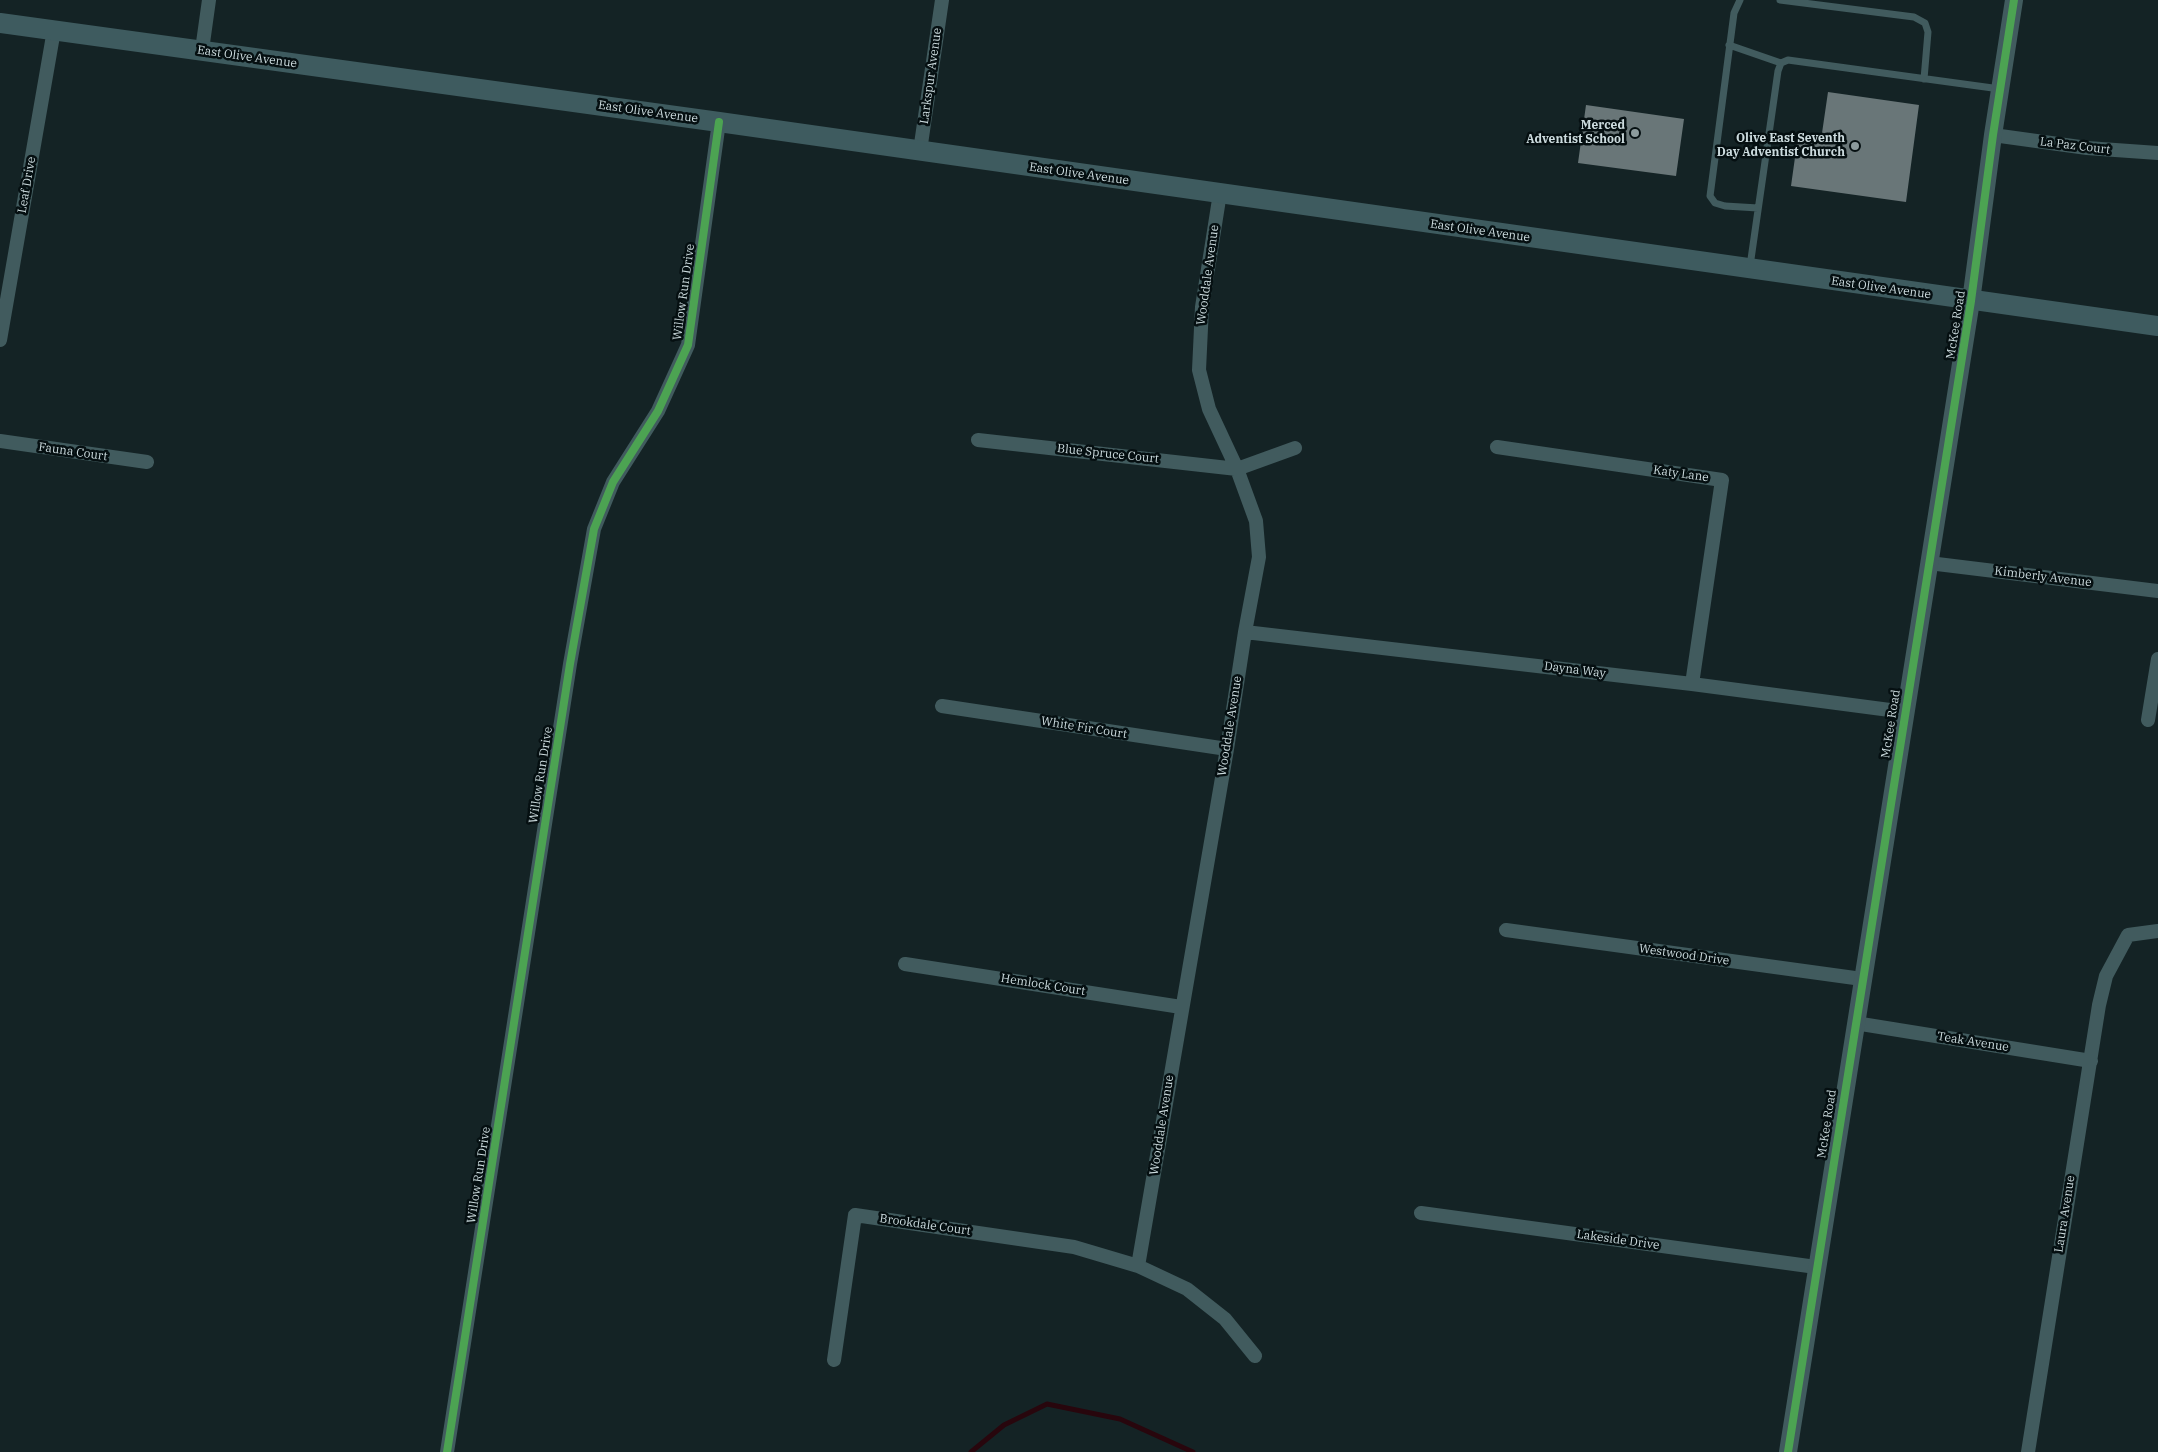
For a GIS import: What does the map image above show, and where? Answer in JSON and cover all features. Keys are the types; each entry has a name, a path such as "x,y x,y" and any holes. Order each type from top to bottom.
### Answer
{"main road":[{"name":"East Olive Avenue","path":"0,23 719,122 2158,326"}],"street":[{"path":"202,50 209,0"},
{"name":"Larkspur Avenue","path":"920,151 942,0"},
{"name":"McKee Road","path":"1788,1452 1971,301 1993,135 2014,0"},
{"name":"Leaf Drive","path":"0,340 54,30"},
{"name":"Willow Run Drive","path":"448,1452 570,664 594,529 613,482 658,411 688,346 719,122"},
{"name":"La Paz Court","path":"1993,135 2087,148 2158,153"},
{"name":"Wooddale Avenue","path":"1138,1266 1259,557 1256,521 1237,469 1209,409 1199,370 1202,307 1220,194"},
{"name":"Blue Spruce Court","path":"978,440 1237,469"},
{"name":"Fauna Court","path":"0,441 147,462"},
{"path":"1237,469 1295,448"},
{"name":"Katy Lane","path":"1497,448 1722,480 1692,684"},
{"name":"Kimberly Avenue","path":"1928,563 2158,591"},
{"name":"Dayna Way","path":"1245,632 1692,684 1905,712"},
{"path":"2148,720 2158,659"},
{"name":"White Fir Court","path":"942,706 1227,749"},
{"name":"Westwood Drive","path":"1506,930 1862,980"},
{"name":"Laura Avenue","path":"2028,1452 2106,976 2128,935 2158,931"},
{"name":"Hemlock Court","path":"905,964 1182,1007"},
{"name":"Teak Avenue","path":"1855,1022 2091,1061"},
{"name":"Lakeside Drive","path":"1421,1213 1816,1267"},
{"name":"Brookdale Court","path":"834,1360 856,1215 1074,1247 1138,1266"},
{"path":"1138,1266 1187,1288 1225,1319 1256,1356"}],"lane":[{"path":"1740,0 1734,13 1710,196 1715,203 1758,208"},
{"path":"1780,0 1914,17 1925,23 1928,32 1924,79"},
{"path":"1730,45 1781,63 1788,60 2000,89"},
{"path":"1750,269 1778,71 1781,63"}],"building":[{"name":"Olive East Seventh Day Adventist Church","path":"1828,92 1919,105 1906,202 1791,186 1798,136 1821,140"},
{"path":"1586,105 1684,119 1676,176 1578,163"}],"waterway":[{"path":"971,1452 1004,1425 1047,1404 1120,1419 1193,1452"}],"cycle path":[{"path":"1788,1452 1971,301 1993,135 2014,0"},
{"path":"447,1452 570,664 594,529 613,482 658,411 688,345 719,122"}],"place":[{"name":"Merced Adventist School","path":"1635,133"},
{"name":"Olive East Seventh Day Adventist Church","path":"1855,146"}]}
